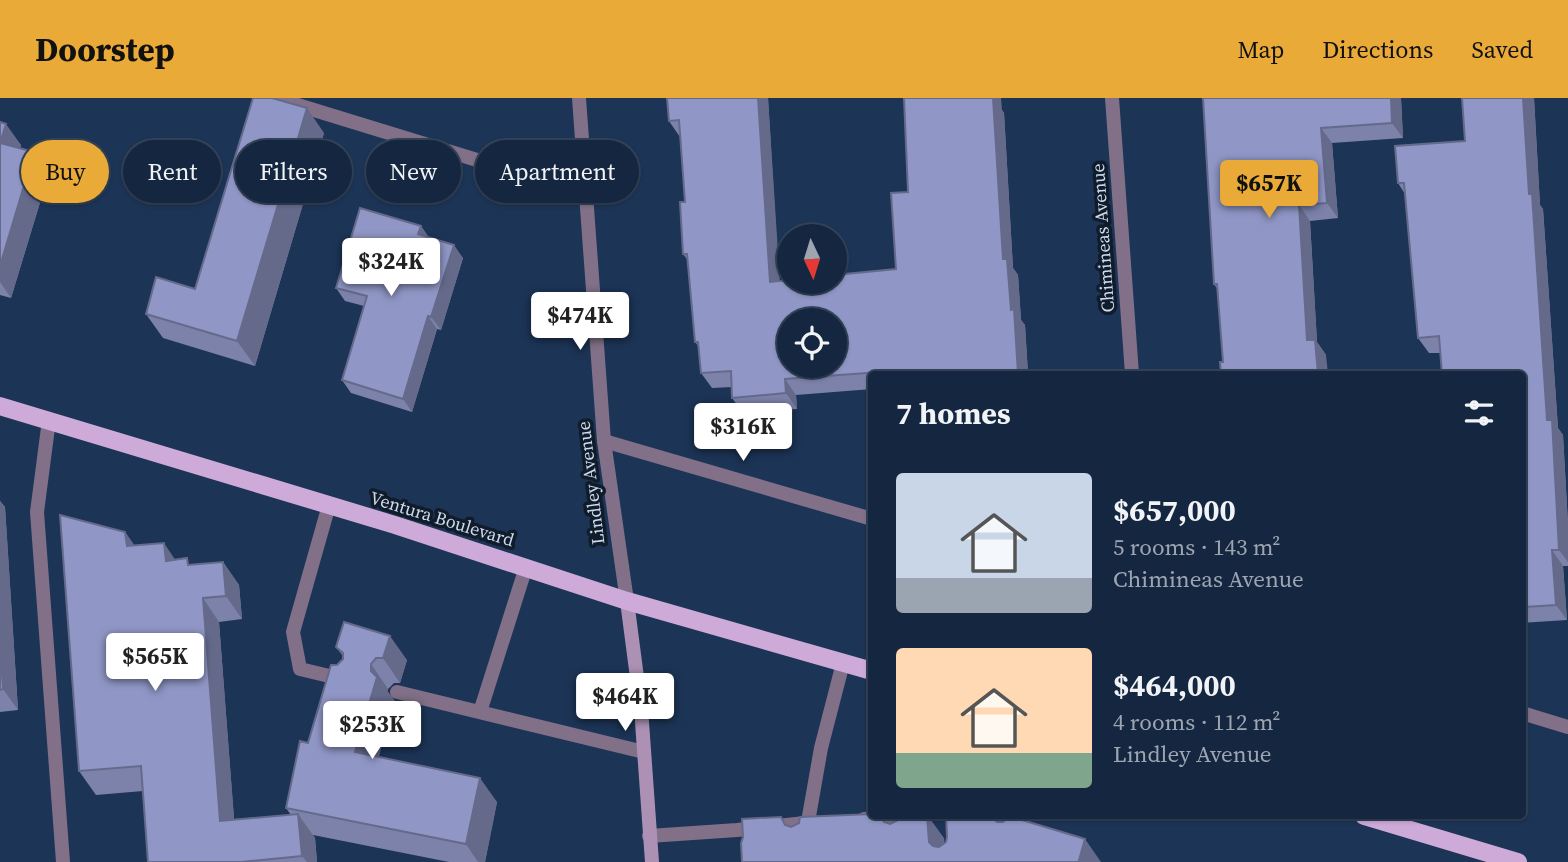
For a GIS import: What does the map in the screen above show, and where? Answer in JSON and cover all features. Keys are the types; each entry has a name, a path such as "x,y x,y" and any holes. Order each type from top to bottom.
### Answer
{"main road":[{"name":"Ventura Boulevard","path":"0,406 329,505 626,601 868,670"},
{"name":"Lindley Avenue","path":"626,601 641,708 652,862"},
{"path":"1374,819 1518,862"}],"street":[{"path":"275,98 475,159"},
{"name":"Lindley Avenue","path":"579,98 582,140"},
{"name":"Chimineas Avenue","path":"1112,98 1132,371"},
{"name":"Lindley Avenue","path":"587,203 604,440 626,601"},
{"path":"49,420 37,512 63,862"},
{"path":"604,440 868,518"},
{"path":"329,505 293,632 300,669 351,681"},
{"path":"481,712 526,567"},
{"path":"808,842 808,822 821,748 843,663"},
{"path":"397,692 644,752"},
{"path":"1526,714 1568,727"},
{"path":"649,836 750,834 808,822 909,819"}],"building":[{"path":"253,98 272,98 307,108 297,140 240,140"},
{"path":"667,98 758,98 770,282 777,281 777,294 847,294 847,274 896,269 891,193 908,192 904,98 993,98 1003,259 1007,259 1011,310 1014,309 1018,371 868,371 847,374 847,308 777,308 777,378 799,378 785,379 786,393 732,398 731,371 701,373 698,342 695,342 687,254 683,254 680,202 685,202 679,120 669,121"},
{"path":"1203,98 1391,98 1392,123 1321,128 1327,203 1299,205 1307,340 1315,340 1318,371 1221,371 1220,362 1223,362 1217,284 1214,284"},
{"path":"1462,98 1523,98 1547,420 1552,420 1559,550 1552,550 1556,605 1526,607 1526,371 1442,371 1439,336 1418,338 1404,183 1398,183 1395,146 1465,141"},
{"path":"0,122 6,124 0,143"},
{"path":"0,143 21,149 21,196 0,266"},
{"path":"235,157 235,203 278,203 237,341 146,314 156,277 195,289"},
{"path":"360,208 421,226 418,234 454,245 431,317 428,316 403,399 342,380 367,296 336,288"},
{"path":"60,515 125,532 127,546 164,543 166,561 187,558 188,565 223,562 226,596 203,598 220,821 298,814 302,856 241,862 148,862 141,766 79,771"},
{"path":"344,622 390,636 383,658 376,658 371,664 371,671 377,677 355,752 480,778 466,844 286,808 300,741 308,743 331,665 337,665 343,659 343,653 336,647"},
{"path":"0,645 3,689 0,690"},
{"path":"868,814 868,819 882,819 890,824 898,819 927,819 929,842 939,847 946,842 946,819 994,819 1003,822 1006,819 1019,819 1085,839 1079,860 1085,862 742,862 742,819 781,817 785,825 791,827 799,823 800,817"}]}
